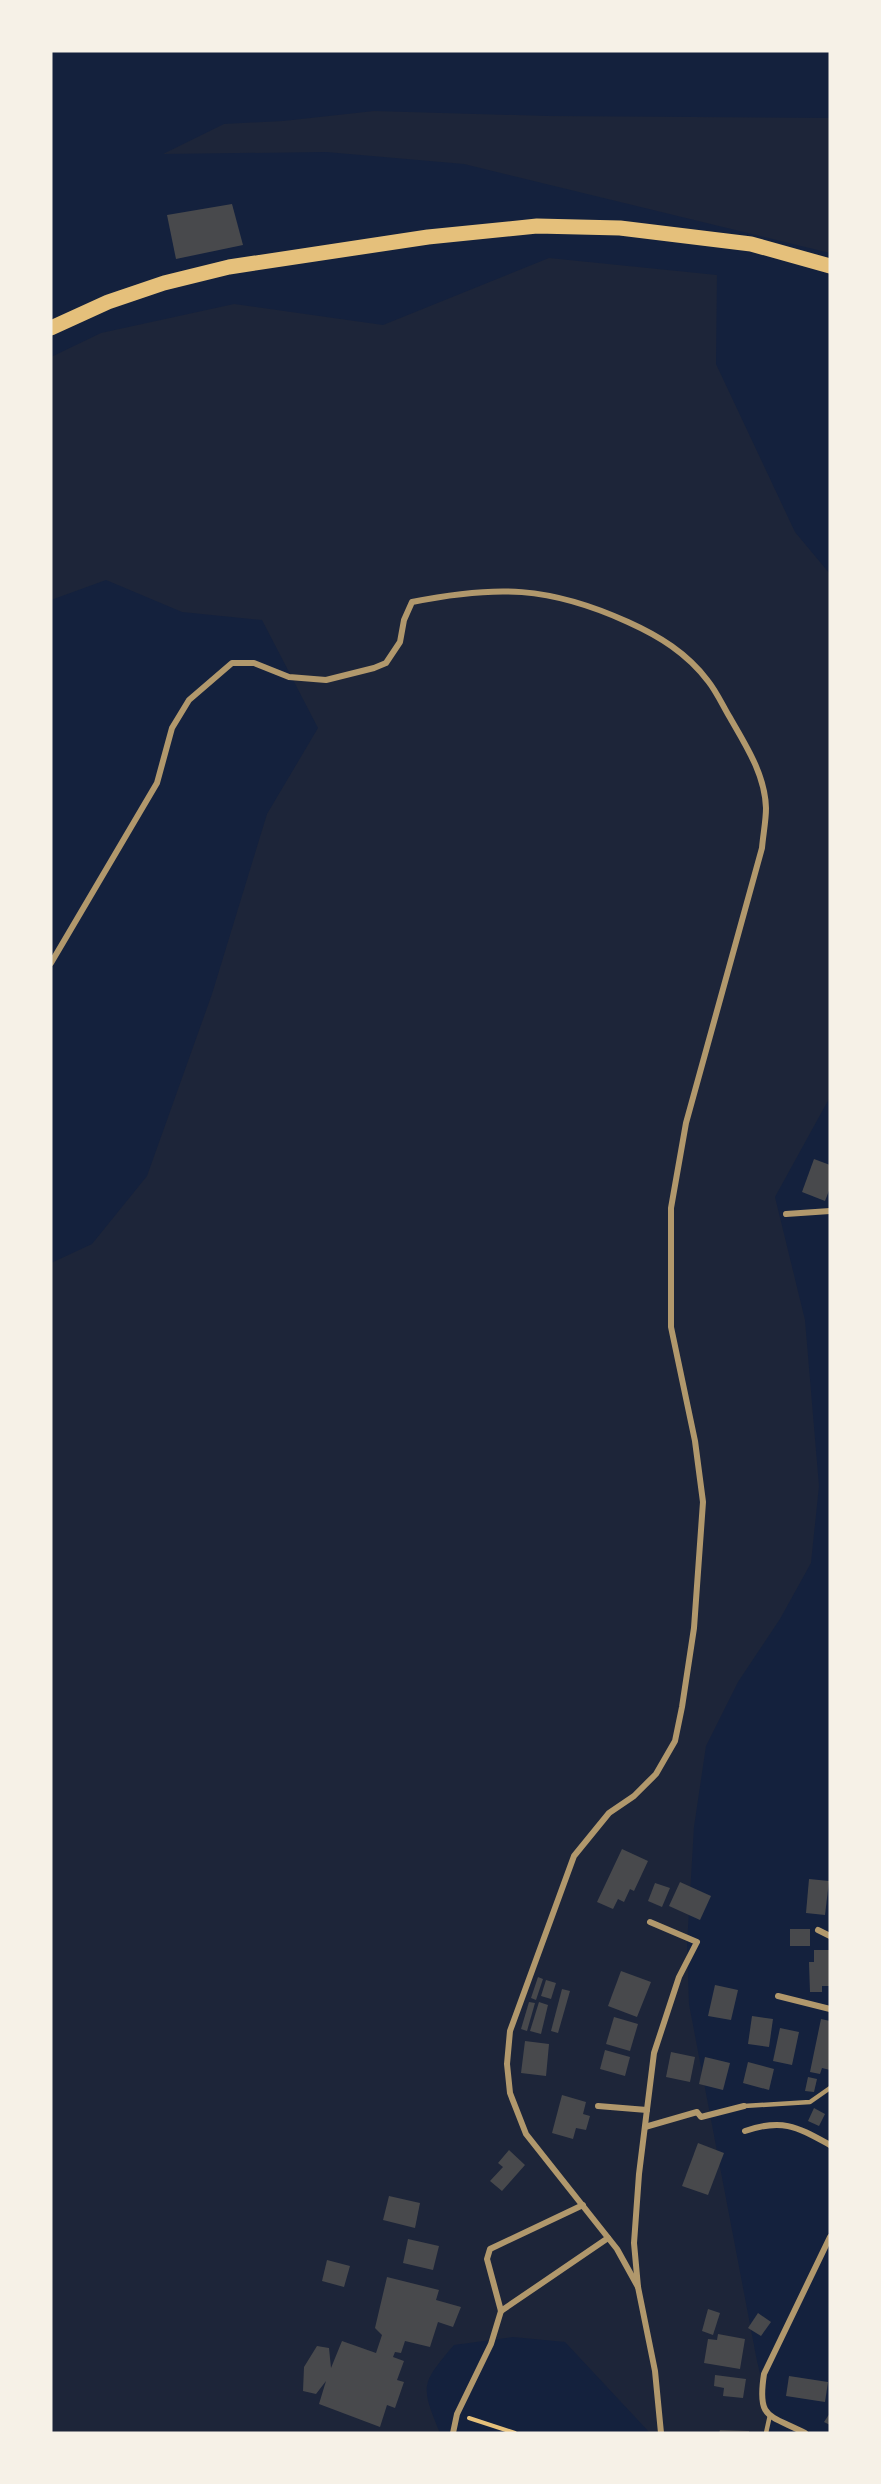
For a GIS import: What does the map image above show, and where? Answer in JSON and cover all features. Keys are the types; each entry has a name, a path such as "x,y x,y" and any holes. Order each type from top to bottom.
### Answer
{"main road":[{"path":"51,328 108,302 164,283 229,267 428,237 537,226 620,228 752,244 830,266"}],"street":[{"path":"51,963 157,783 172,728 189,700 232,663 254,663 289,677 326,680 375,668 386,663 400,642 404,620 412,602 458,592 523,591 547,594 591,606 660,637 688,659 708,681 749,750 762,783 766,807 762,848 686,1123 671,1208 671,1327 695,1441 703,1502 694,1628 682,1707 675,1741 656,1774 634,1796 609,1813 574,1856 510,2031 507,2064 510,2093 526,2134 617,2249 638,2287"},
{"path":"786,1214 830,1211"},
{"path":"650,1922 697,1942 679,1977 654,2053 634,2243 638,2287 656,2371 661,2433"},
{"path":"818,1930 830,1936"},
{"path":"778,1996 830,2009"},
{"path":"598,2106 647,2110"},
{"path":"645,2127 697,2112 701,2117 744,2106"},
{"path":"745,2131 777,2123 794,2126 830,2145"},
{"path":"453,2433 457,2414 491,2344 501,2311 487,2259 490,2249 497,2243 583,2205"},
{"path":"805,2433 766,2413 762,2405 764,2374 830,2237"},
{"path":"501,2311 608,2238"}],"lane":[{"path":"744,2106 810,2103 830,2088"},
{"path":"766,2433 770,2415"}],"path":[{"path":"457,2414 515,2433"}],"shaded area":[{"path":"374,111 548,116 830,118 830,253 464,164 326,152 163,154 224,124 283,121"},
{"path":"549,258 717,275 716,364 795,532 830,574 830,1097 775,1197 805,1320 819,1486 811,1563 780,1619 738,1682 706,1746 694,1827 687,1945 689,2004 757,2361 770,2415 763,2433 650,2433 565,2342 513,2337 454,2345 435,2368 427,2386 427,2394 440,2433 51,2433 51,1263 92,1244 147,1176 212,994 267,814 318,728 262,620 182,612 106,580 51,600 51,357 101,333 234,304 383,325"}],"building":[{"path":"232,204 243,245 176,259 167,215"},
{"path":"814,1159 830,1165 830,1188 825,1201 802,1192"},
{"path":"622,1849 648,1861 634,1891 630,1889 624,1902 618,1899 613,1909 597,1902"},
{"path":"809,1879 829,1881 825,1915 806,1913"},
{"path":"680,1882 711,1896 700,1920 669,1906"},
{"path":"655,1883 670,1888 662,1907 648,1901"},
{"path":"790,1929 810,1929 810,1946 790,1946"},
{"path":"814,1950 830,1950 830,1986 822,1986 822,1992 810,1992 809,1962 814,1962"},
{"path":"621,1971 651,1982 637,2017 608,2006"},
{"path":"538,1977 543,1979 536,2000 531,1998"},
{"path":"546,1980 556,1983 551,1999 541,1996"},
{"path":"715,1985 738,1990 731,2020 708,2016"},
{"path":"562,1989 570,1991 558,2033 551,2031"},
{"path":"529,2002 535,2003 527,2031 521,2029"},
{"path":"539,2002 548,2005 541,2034 530,2031"},
{"path":"752,2016 773,2019 769,2047 748,2044"},
{"path":"614,2017 638,2024 630,2051 606,2044"},
{"path":"821,2019 830,2021 830,2070 822,2068 820,2074 810,2072"},
{"path":"780,2028 799,2032 792,2065 773,2061"},
{"path":"525,2041 549,2044 546,2076 521,2073"},
{"path":"605,2050 630,2057 625,2076 600,2069"},
{"path":"671,2052 695,2057 690,2082 666,2077"},
{"path":"705,2057 730,2063 723,2090 699,2084"},
{"path":"748,2062 774,2069 769,2090 743,2083"},
{"path":"808,2077 817,2079 814,2092 805,2091"},
{"path":"562,2095 586,2102 583,2114 590,2116 586,2130 576,2128 573,2139 552,2133"},
{"path":"814,2108 825,2114 819,2126 808,2121"},
{"path":"698,2143 724,2153 708,2195 682,2186"},
{"path":"509,2150 525,2165 502,2191 490,2181 503,2167 498,2163"},
{"path":"389,2196 420,2203 415,2228 383,2220"},
{"path":"408,2239 439,2246 433,2270 403,2263"},
{"path":"327,2260 350,2266 344,2287 322,2281"},
{"path":"387,2277 439,2290 436,2300 461,2307 453,2327 438,2322 430,2347 405,2341 401,2353 395,2352 393,2357 404,2361 397,2380 404,2382 395,2408 387,2405 380,2427 319,2404 326,2381 316,2394 303,2391 304,2367 317,2346 329,2348 331,2368 342,2341 376,2353 382,2335 375,2328"},
{"path":"708,2309 720,2313 713,2335 702,2331"},
{"path":"758,2313 771,2322 761,2336 748,2328"},
{"path":"718,2334 745,2339 740,2369 704,2363 708,2339 717,2340"},
{"path":"715,2375 746,2379 743,2398 723,2396 724,2388 714,2386"},
{"path":"789,2376 828,2382 825,2402 786,2396"},
{"path":"830,2413 830,2425 824,2422"},
{"path":"720,2430 749,2431 749,2433 719,2433"}]}
